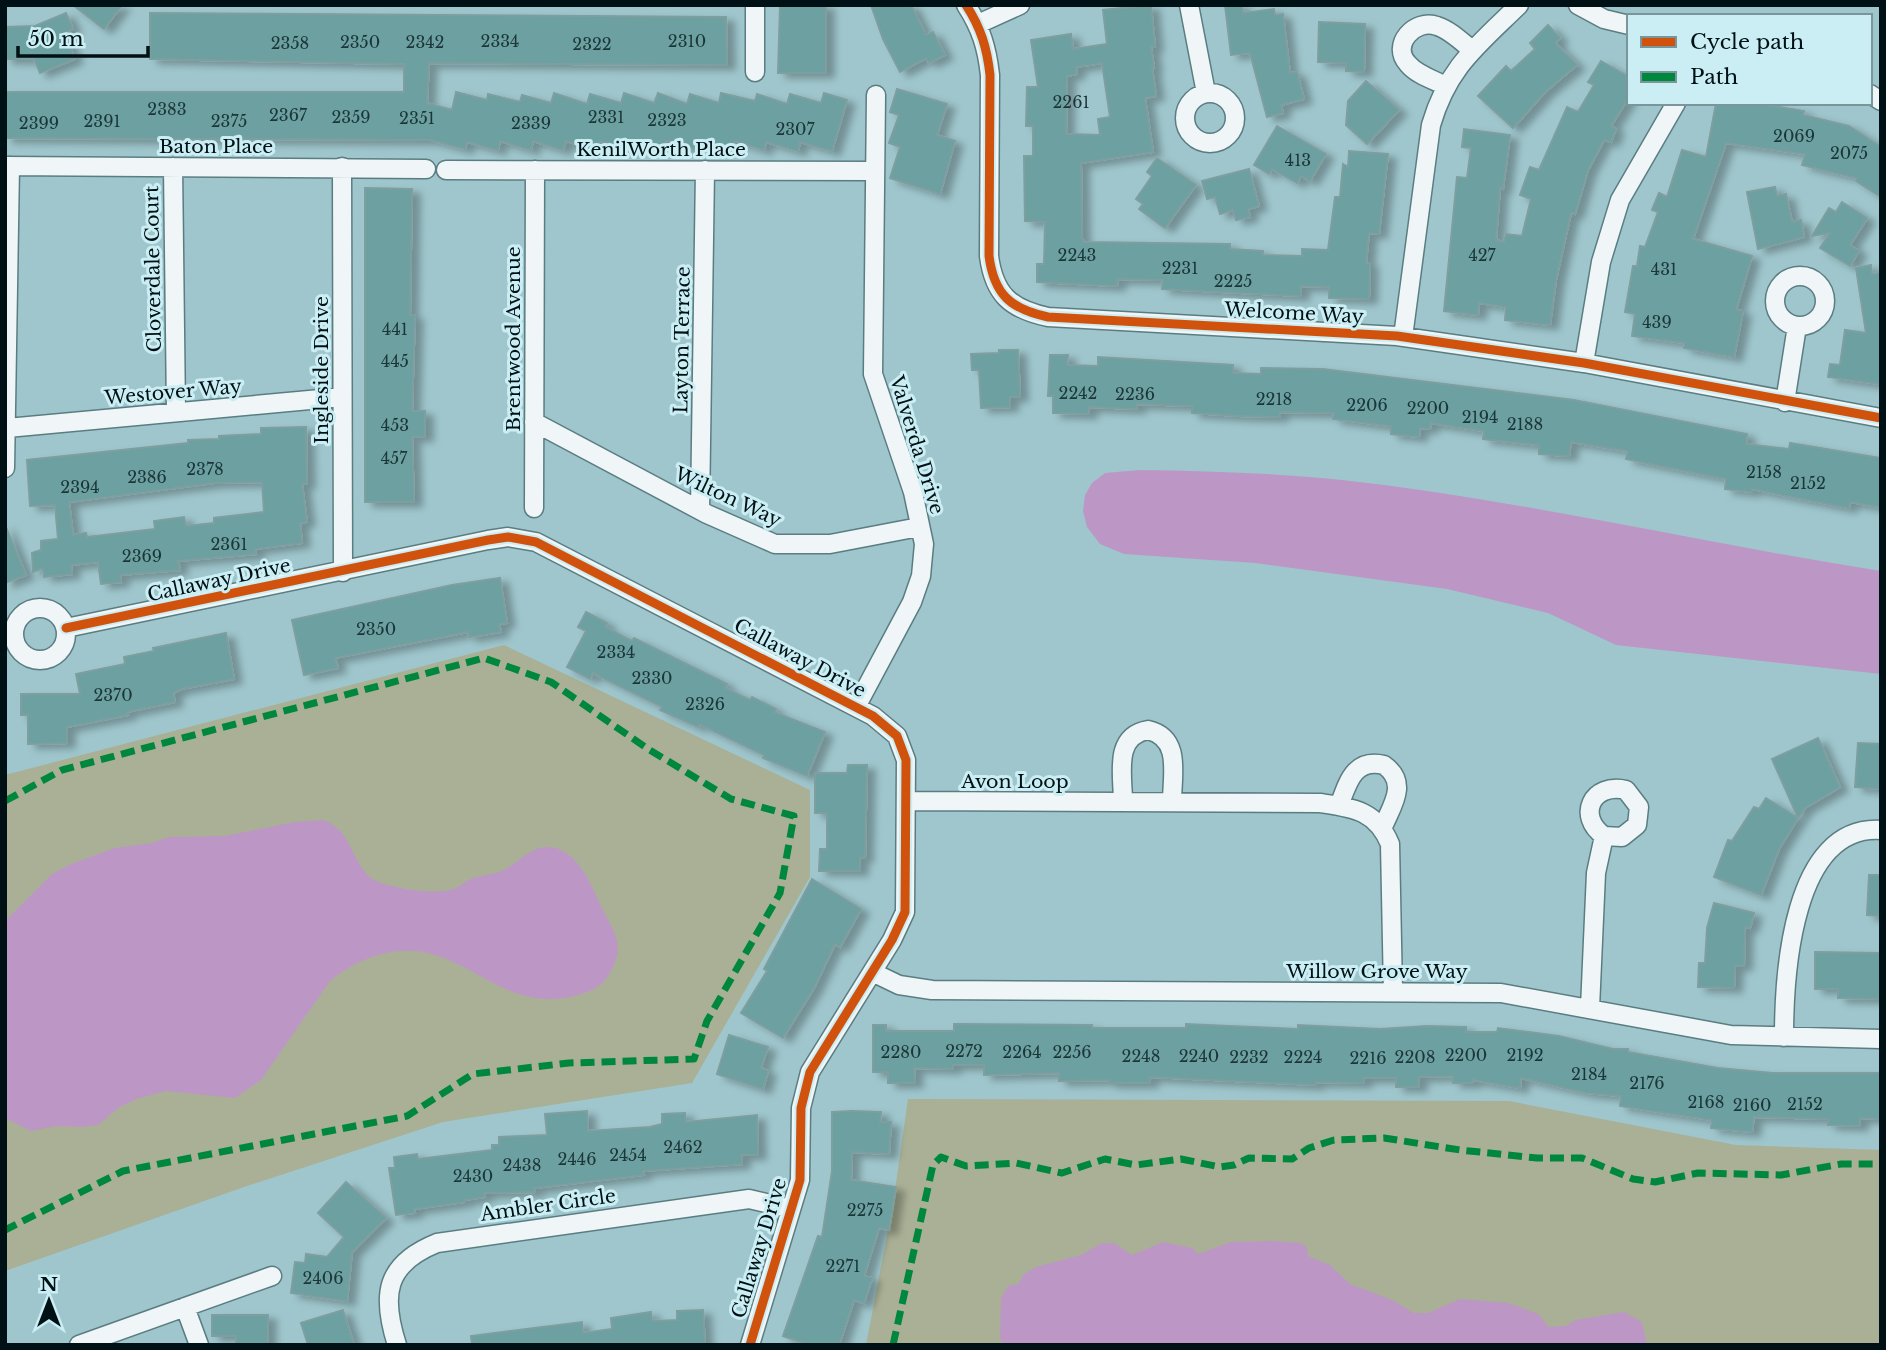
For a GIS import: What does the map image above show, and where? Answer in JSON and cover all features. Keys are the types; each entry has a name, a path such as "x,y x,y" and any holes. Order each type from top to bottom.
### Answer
{"street":[{"path":"755,5 755,72"},
{"name":"Welcome Way","path":"966,5 978,24 987,51 990,75 989,256 992,278 1003,296 1024,312 1048,317 1403,337 1584,363 1881,418"},
{"path":"978,24 1020,5"},
{"path":"1189,5 1206,93"},
{"path":"1403,337 1431,125 1452,73 1519,5"},
{"path":"1578,5 1604,19 1627,25"},
{"path":"1446,86 1408,65 1403,52 1405,37 1419,25 1428,24 1443,28 1472,50"},
{"name":"Valverda Drive","path":"856,707 912,602 922,566 924,544 913,492 873,374 876,96"},
{"path":"1584,363 1601,262 1619,200 1675,105"},
{"path":"5,468 7,166"},
{"name":"Baton Place","path":"7,166 426,169"},
{"name":"Cloverdale Court","path":"173,167 176,412"},
{"name":"Ingleside Drive","path":"342,167 343,572"},
{"name":"KenilWorth Place","path":"446,170 875,171"},
{"name":"Brentwood Avenue","path":"534,508 535,170"},
{"name":"Layton Terrace","path":"700,510 705,170"},
{"path":"1785,402 1797,326"},
{"name":"Westover Way","path":"7,428 342,397"},
{"name":"Wilton Way","path":"534,422 700,510 775,544 830,544 919,527"},
{"name":"Callaway Drive","path":"66,628 488,540 521,538 536,542 888,726 903,746 906,760 905,912 900,925 810,1072 801,1108 800,1180 750,1345"},
{"path":"1123,802 1123,749 1129,738 1148,730 1162,735 1171,745 1172,802"},
{"path":"1339,806 1355,770 1364,764 1384,765 1396,777 1398,791 1383,827 1390,844 1393,992"},
{"name":"Avon Loop","path":"907,801 1339,806 1370,816 1383,827"},
{"path":"1784,1037 1787,965 1809,886 1833,844 1848,834 1881,830"},
{"path":"1590,1008 1596,873 1604,836"},
{"name":"Willow Grove Way","path":"872,972 898,985 932,990 1501,993 1731,1035 1881,1039"},
{"name":"Ambler Circle","path":"397,1345 389,1320 387,1294 395,1271 413,1253 437,1243 749,1199 791,1209"},
{"path":"79,1345 272,1276"},
{"path":"185,1307 199,1345"}],"green space":[{"path":"504,645 810,790 810,877 692,1083 443,1122 244,1187 5,1271 5,775"},
{"path":"908,1099 1509,1101 1736,1145 1881,1150 1881,1345 866,1345 893,1204"}],"shaded area":[{"path":"1140,470 1292,476 1410,489 1545,510 1881,571 1881,674 1616,645 1548,613 1447,589 1255,563 1124,554 1100,544 1087,527 1083,511 1085,495 1092,483 1105,473"},
{"path":"323,820 342,833 364,871 372,878 381,883 415,890 453,889 473,878 504,870 539,848 556,848 565,852 586,876 617,939 617,954 612,969 601,984 591,990 553,999 530,997 510,991 434,955 413,951 391,952 358,963 330,981 261,1080 235,1098 166,1091 136,1099 118,1108 98,1125 82,1127 56,1126 31,1131 5,1118 5,921 52,874 115,848 152,843 169,837 225,836 295,822"},
{"path":"1163,1242 1192,1248 1198,1254 1231,1242 1302,1243 1307,1248 1308,1256 1330,1265 1350,1284 1392,1300 1414,1313 1428,1313 1460,1299 1508,1303 1538,1314 1549,1327 1566,1326 1575,1320 1624,1312 1642,1322 1647,1345 1006,1345 1000,1340 1001,1298 1008,1286 1018,1284 1024,1274 1036,1267 1081,1255 1102,1243 1114,1243 1132,1255"}],"building":[{"path":"73,5 122,5 104,29"},
{"path":"780,5 826,5 826,73 778,73"},
{"path":"871,5 911,5 926,35 933,32 945,55 929,63 926,58 900,72 883,39"},
{"path":"1151,5 1155,47 1151,47 1152,68 1156,96 1145,98 1153,152 1081,163 1084,242 1230,244 1230,249 1263,251 1263,255 1302,256 1302,249 1328,250 1335,197 1340,197 1343,164 1348,167 1349,151 1388,154 1379,234 1369,233 1366,263 1370,263 1369,299 1329,298 1329,287 1301,286 1301,296 1162,289 1163,280 1118,279 1117,286 1037,282 1037,264 1044,264 1045,222 1025,221 1024,156 1033,156 1033,126 1026,126 1027,87 1038,87 1031,40 1071,34 1073,49 1107,44 1103,10","holes":["1102,63 1110,117 1098,119 1100,135 1066,134 1067,76 1077,74 1076,67"]},
{"path":"1225,5 1242,5 1243,13 1274,9 1275,15 1283,14 1290,73 1297,72 1304,99 1281,105 1283,113 1267,117 1250,53 1231,55"},
{"path":"66,13 73,29 64,33 75,59 40,73 34,59 5,59 5,27 35,26"},
{"path":"150,13 726,17 727,65 429,63 427,103 452,110 456,92 487,100 488,94 520,102 522,95 551,103 554,93 587,104 590,94 621,103 624,93 654,103 658,93 687,104 690,94 719,103 721,93 755,101 757,94 787,104 790,94 821,103 824,93 847,100 832,151 800,142 798,151 766,142 764,150 735,141 733,149 700,142 697,150 666,140 662,151 633,141 630,150 600,141 597,150 566,141 563,150 533,141 531,150 500,141 498,150 467,142 465,149 431,140 5,138 5,92 404,92 404,64 150,59"},
{"path":"1319,22 1365,24 1364,72 1346,71 1346,63 1318,62"},
{"path":"1548,25 1560,38 1555,43 1577,65 1545,92 1513,128 1478,96 1506,66 1511,71 1535,49 1530,43"},
{"path":"1601,61 1627,76 1627,100 1611,126 1616,129 1611,142 1604,140 1588,170 1575,214 1571,213 1556,280 1550,325 1505,320 1506,307 1479,303 1478,315 1444,311 1457,177 1467,178 1471,148 1462,147 1464,129 1510,135 1503,189 1500,188 1496,240 1504,242 1506,234 1522,236 1531,199 1520,195 1530,167 1539,170 1567,107 1578,112 1594,85 1588,82"},
{"path":"1366,81 1399,110 1367,144 1346,125 1348,101"},
{"path":"897,89 947,104 937,135 955,141 940,194 890,178 900,147 889,143 899,115 890,112"},
{"path":"1716,105 1767,105 1804,111 1803,115 1849,126 1881,147 1881,197 1856,181 1857,178 1802,165 1805,154 1726,143 1693,239 1752,256 1736,310 1743,311 1734,357 1684,348 1685,343 1632,336 1635,314 1625,312 1633,266 1637,266 1640,246 1645,247 1658,212 1652,210 1659,193 1667,197 1682,150 1706,157"},
{"path":"1277,126 1326,154 1310,181 1301,176 1297,183 1272,169 1269,174 1254,165"},
{"path":"1157,158 1196,185 1165,228 1139,209 1143,204 1136,199 1152,176 1147,172"},
{"path":"1249,169 1259,206 1248,209 1250,217 1236,220 1233,210 1220,214 1215,197 1207,199 1202,181"},
{"path":"1775,187 1777,196 1786,194 1792,222 1801,220 1804,237 1758,249 1747,192"},
{"path":"365,188 412,189 410,315 415,315 412,411 425,411 425,437 412,437 414,502 365,502"},
{"path":"1842,202 1867,218 1850,245 1859,251 1850,266 1820,248 1830,233 1812,236 1829,208 1836,212"},
{"path":"1871,265 1872,274 1881,273 1881,384 1828,377 1830,364 1840,365 1845,330 1866,333 1856,268"},
{"path":"999,350 1018,350 1020,397 1010,397 1010,407 981,408 979,370 972,370 971,354 999,353"},
{"path":"1050,355 1068,355 1067,365 1098,366 1098,357 1233,365 1233,373 1261,374 1261,368 1323,369 1574,400 1747,434 1746,444 1789,449 1790,443 1881,458 1881,507 1850,502 1849,508 1752,489 1752,492 1725,489 1726,479 1626,459 1628,451 1571,442 1569,456 1539,454 1539,445 1483,439 1484,431 1431,423 1430,429 1420,428 1419,437 1391,434 1391,426 1333,419 1334,413 1280,412 1280,417 1240,416 1192,413 1192,406 1137,404 1137,409 1089,407 1089,414 1053,413 1053,396 1048,396"},
{"path":"306,427 307,484 302,484 307,522 300,523 302,543 255,549 256,554 178,561 180,570 120,575 121,582 101,584 98,562 71,565 72,574 44,577 43,568 33,572 32,553 41,550 41,541 58,539 55,505 30,506 27,460 188,443 188,440 219,439 219,436 261,434 261,428","holes":["262,482 264,512 214,518 214,523 186,526 184,517 154,521 155,529 87,537 86,533 73,535 69,502 214,483"]},
{"path":"5,525 26,575 5,583"},
{"path":"500,578 507,623 499,624 501,632 469,637 468,632 335,658 338,668 304,675 292,620 452,585"},
{"path":"586,612 607,623 605,627 632,641 634,638 727,684 725,688 750,700 752,697 776,709 774,712 825,732 807,776 763,758 764,755 699,724 698,727 660,710 662,707 593,673 590,679 567,667 586,631 578,627"},
{"path":"226,633 234,679 181,689 173,693 175,702 67,727 67,743 28,744 28,715 21,715 21,694 80,694 76,674 125,664 124,657 154,651 153,648"},
{"path":"1818,738 1840,787 1805,808 1798,818 1772,759"},
{"path":"1858,743 1881,744 1881,789 1855,787"},
{"path":"848,765 867,765 865,858 860,858 860,871 819,871 820,849 827,849 827,813 815,813 815,773 847,773"},
{"path":"1766,798 1798,818 1779,849 1761,895 1714,877 1728,840 1732,841 1754,807 1759,809"},
{"path":"1869,875 1881,875 1881,916 1867,915"},
{"path":"812,879 861,909 840,947 835,944 814,988 783,1038 741,1013 767,971 764,969"},
{"path":"1714,903 1754,913 1750,928 1745,927 1744,966 1735,966 1734,988 1698,987 1699,963 1705,963 1707,928"},
{"path":"1815,952 1881,953 1881,999 1838,998 1838,989 1815,989"},
{"path":"954,1024 1186,1028 1186,1024 1298,1029 1298,1025 1380,1029 1427,1026 1466,1027 1466,1032 1497,1032 1498,1028 1559,1036 1718,1068 1773,1073 1881,1073 1881,1119 1860,1118 1860,1126 1828,1125 1828,1119 1754,1117 1752,1132 1711,1128 1712,1120 1620,1106 1621,1096 1587,1093 1521,1078 1520,1088 1473,1080 1473,1083 1453,1083 1453,1076 1419,1077 1419,1087 1396,1087 1396,1078 1364,1078 1364,1083 1316,1082 1316,1085 1150,1077 1150,1083 1109,1083 1109,1080 1059,1081 1059,1073 984,1075 984,1065 953,1065 953,1069 914,1068 915,1083 888,1083 888,1072 873,1072 873,1025 886,1025 886,1031 954,1031"},
{"path":"729,1035 768,1047 761,1068 768,1071 763,1089 717,1074"},
{"path":"587,1111 588,1131 650,1127 662,1124 662,1114 685,1113 686,1122 757,1115 758,1155 742,1155 742,1164 643,1171 644,1175 535,1188 535,1192 484,1193 485,1197 465,1202 414,1209 415,1213 396,1215 389,1168 395,1168 394,1157 417,1154 418,1159 492,1150 492,1145 499,1145 499,1137 547,1135 545,1114"},
{"path":"832,1112 881,1112 880,1122 891,1122 889,1154 852,1152 851,1180 896,1187 889,1230 879,1228 864,1276 872,1278 864,1303 854,1300 839,1345 810,1345 783,1336 818,1236 822,1237 832,1171"},
{"path":"346,1182 386,1218 352,1252 347,1301 291,1293 295,1262 305,1263 306,1254 327,1257 344,1237 318,1213"},
{"path":"343,1310 354,1345 308,1345 301,1323"},
{"path":"703,1310 705,1345 472,1345 471,1336 582,1322 583,1333 612,1329 611,1318 651,1312 652,1321 677,1320 677,1311"},
{"path":"212,1315 268,1315 268,1345 236,1345 236,1336 212,1336"}],"marked path":[{"path":"5,801 62,770 484,658 551,682 648,749 731,799 794,816 780,893 707,1021 694,1059 569,1063 473,1074 407,1116 123,1171 5,1230"},
{"path":"893,1345 933,1165 941,1157 966,1166 1016,1163 1062,1173 1105,1159 1136,1165 1181,1159 1220,1167 1234,1165 1249,1158 1292,1159 1309,1148 1334,1140 1384,1138 1537,1158 1582,1158 1633,1179 1655,1182 1698,1173 1781,1175 1841,1164 1881,1164"}],"cycle path":[{"path":"966,5 982,38 990,75 991,269 1006,298 1023,309 1048,317 1397,336 1584,363 1881,418"},
{"path":"66,628 508,537 536,542 873,716 897,736 906,760 905,912 892,940 810,1072 801,1108 800,1180 750,1345"}]}
